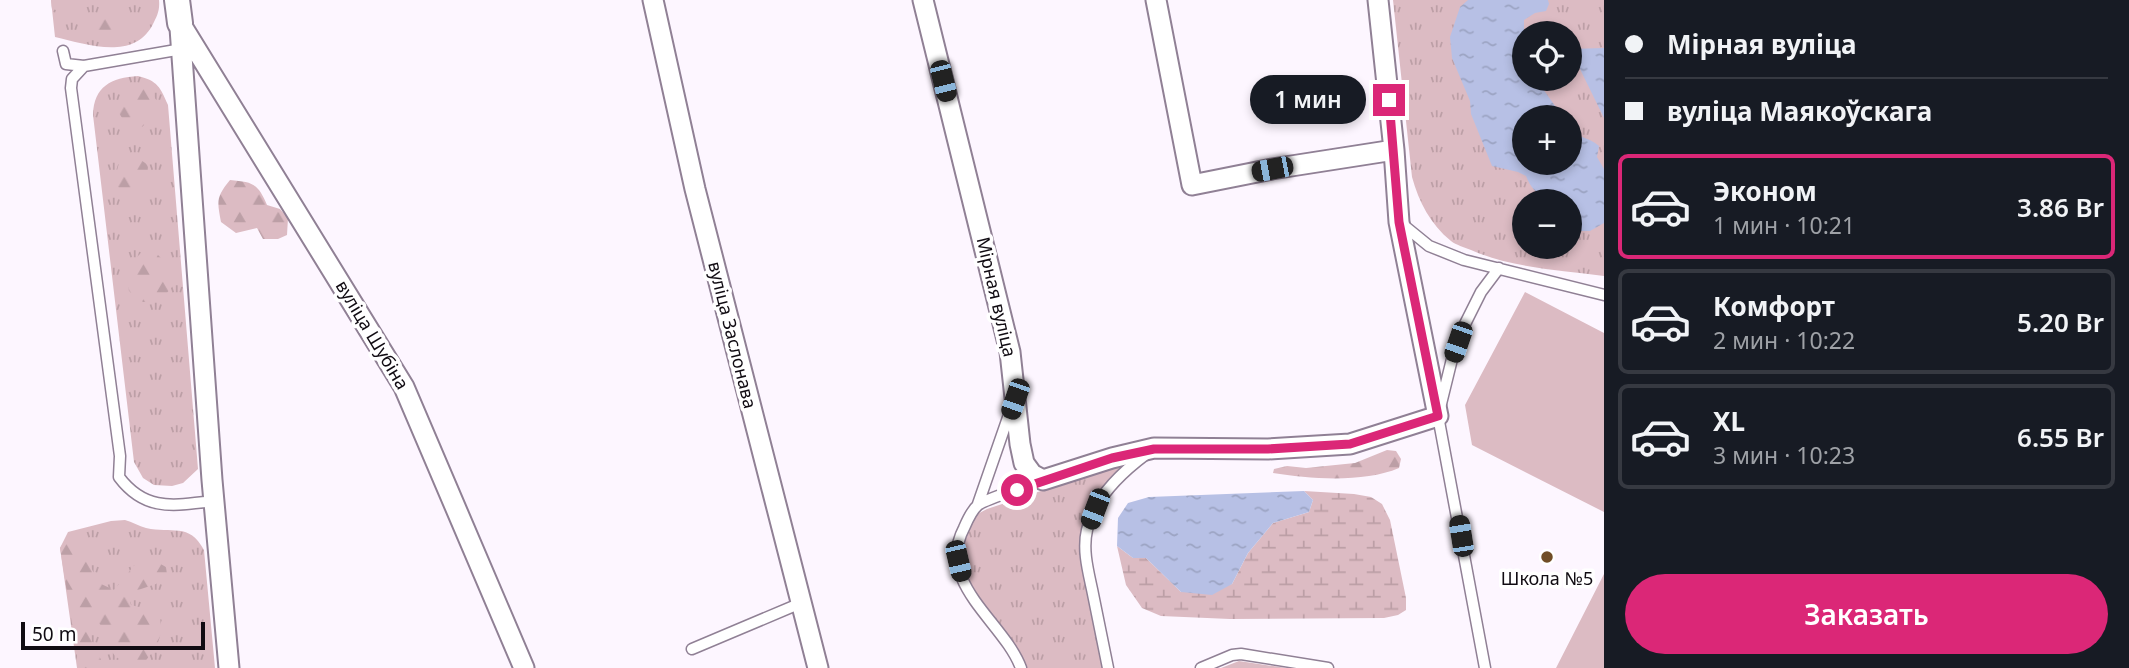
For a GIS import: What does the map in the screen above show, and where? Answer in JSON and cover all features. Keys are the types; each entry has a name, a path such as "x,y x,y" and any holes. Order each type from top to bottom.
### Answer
{"street":[{"name":"вуліца Заслонава","path":"653,0 695,189 818,668"},
{"name":"Мірная вуліца","path":"923,0 1010,352 1024,463 1032,474 1043,480"},
{"path":"1156,0 1192,185 1272,169 1394,150"},
{"path":"1043,480 1112,458 1154,449 1268,449 1350,444 1438,416 1399,222 1378,0"},
{"name":"вуліца Шубіна","path":"179,12 212,480 229,668"},
{"name":"вуліца Шубіна","path":"179,12 404,387 524,668"}],"lane":[{"path":"63,51 66,64 84,66 182,49"},
{"path":"84,66 72,79 71,88 120,456 119,477 130,490 154,503 172,505 215,501"},
{"path":"1399,222 1429,246 1464,260 1604,295"},
{"path":"1485,668 1438,416 1452,359 1464,326 1481,292 1499,268"},
{"path":"1015,399 978,504 957,540 963,583 979,608 1005,639 1021,668"},
{"path":"1108,668 1086,556 1086,530 1095,509 1123,472 1154,449"},
{"path":"978,504 1043,480"},
{"path":"692,649 801,603"},
{"path":"1202,668 1241,654 1328,668"}],"green space":[{"path":"51,0 159,0 159,7 152,26 143,37 121,47 108,47 55,37"},
{"path":"51,0 73,0 71,6 60,11 52,9"},
{"path":"1393,0 1604,0 1604,276 1519,265 1455,244 1431,220 1412,177"},
{"path":"112,12 122,18 120,34 108,39 96,37 94,26 98,15"},
{"path":"138,76 158,86 168,105 198,469 183,483 172,486 154,485 143,478 134,462 93,115 97,97 106,85"},
{"path":"134,85 147,85 158,103 155,114 142,127 126,124 117,110 122,93"},
{"path":"135,156 148,165 147,181 135,193 120,192 115,178 119,163"},
{"path":"230,180 253,185 261,192 267,205 280,209 288,218 287,235 278,239 263,239 257,228 236,233 221,222 219,200"},
{"path":"141,253 156,253 169,266 172,287 161,300 143,302 129,291 128,270"},
{"path":"1525,292 1604,333 1604,512 1472,445 1465,405"},
{"path":"1387,450 1396,451 1401,459 1399,468 1385,473 1354,478 1320,478 1273,473 1274,469 1287,466 1306,468 1355,463"},
{"path":"1137,462 1123,472 1086,531 1108,668 1021,668 979,609 958,561 968,519 987,509 1107,469"},
{"path":"1304,491 1354,494 1371,497 1382,504 1390,520 1406,598 1406,610 1384,618 1230,619 1161,616 1142,608 1126,585 1117,546 1133,558 1146,558 1181,592 1232,584 1248,553 1273,523 1309,512 1313,500"},
{"path":"125,520 155,530 186,532 198,541 204,550 215,668 77,668 60,548 68,532"},
{"path":"72,541 81,548 99,583 114,590 137,562 157,562 166,567 167,575 156,584 135,591 129,598 131,605 151,606 159,612 159,640 144,663 129,662 114,655 103,628 96,621 90,623 88,633 105,668 79,668 60,548 64,542"},
{"path":"1604,574 1604,668 1556,668"},
{"path":"1239,661 1286,668 1221,668"}],"water":[{"path":"1468,0 1548,0 1546,11 1535,13 1524,21 1512,21 1512,91 1544,91 1554,105 1512,105 1512,171 1492,166 1452,58 1450,37 1460,7"},
{"path":"1604,48 1604,118 1582,73 1582,49"},
{"path":"1582,137 1591,141 1599,146 1597,157 1604,169 1604,223 1590,231 1582,231 1582,189 1534,189 1524,175 1582,175"},
{"path":"1304,491 1313,500 1309,512 1273,523 1248,553 1232,584 1212,595 1181,592 1146,558 1133,558 1117,546 1118,518 1128,503 1149,497"}],"place":[{"name":"Школа №5","path":"1547,557"}],"route":[{"path":"1017,490 1112,458 1154,449 1268,449 1350,444 1438,416 1399,222 1389,100"}]}
